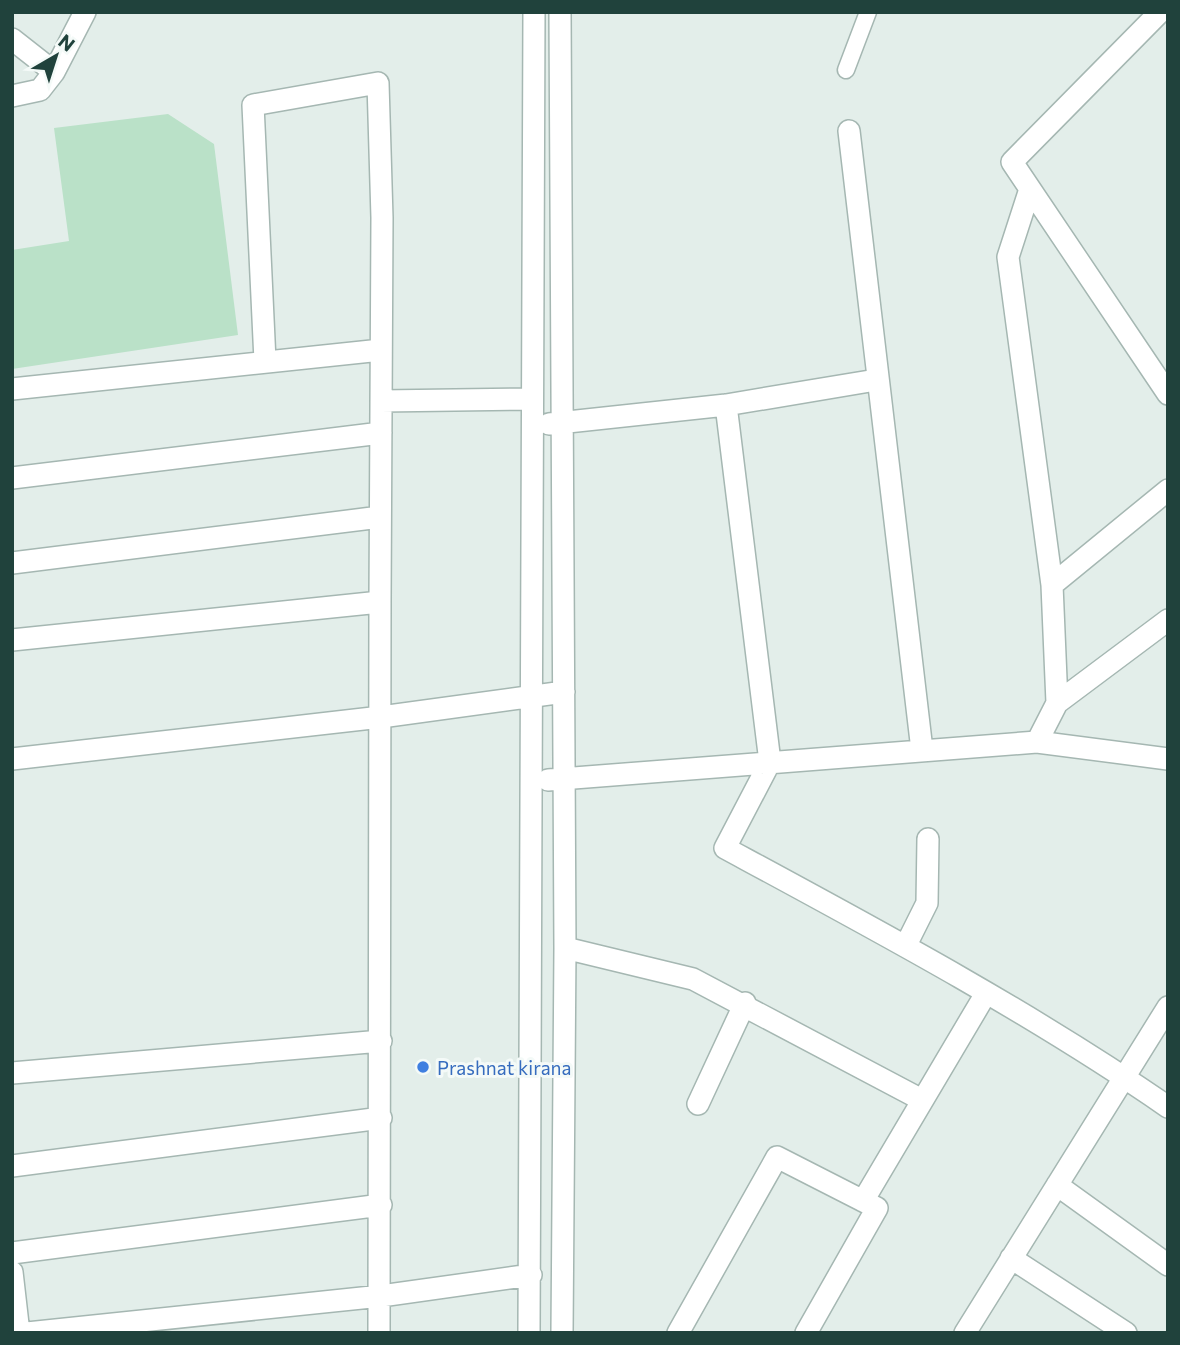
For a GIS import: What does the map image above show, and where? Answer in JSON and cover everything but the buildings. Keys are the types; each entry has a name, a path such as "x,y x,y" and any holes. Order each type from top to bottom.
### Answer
{"street":[{"path":"12,96 40,90 54,72 85,12"},
{"path":"529,1333 534,12"},
{"path":"560,12 560,423 565,948 562,1333"},
{"path":"1160,12 1012,162 1168,394"},
{"path":"12,39 54,72"},
{"path":"265,361 253,105 378,83 381,350 379,1333"},
{"path":"849,131 876,380 922,750"},
{"path":"1030,189 1008,257 1052,585 1057,703"},
{"path":"12,389 381,350"},
{"path":"533,425 726,405 876,380"},
{"path":"381,401 533,399"},
{"path":"726,405 770,762 724,848 906,945 1125,1077 1168,1107"},
{"path":"12,478 381,433"},
{"path":"1052,585 1168,490"},
{"path":"12,563 380,517"},
{"path":"12,640 380,602"},
{"path":"1037,742 1057,703 1168,620"},
{"path":"12,759 381,717 532,694 564,692"},
{"path":"532,781 1037,742 1168,759"},
{"path":"906,945 927,903 928,839"},
{"path":"565,948 694,979 745,1003 922,1100"},
{"path":"863,1201 985,995"},
{"path":"698,1104 745,1003"},
{"path":"965,1333 1168,1007"},
{"path":"12,1073 381,1041"},
{"path":"12,1166 381,1118"},
{"path":"678,1333 777,1157 877,1208 806,1333"},
{"path":"1057,1185 1168,1265"},
{"path":"12,1253 381,1205"},
{"path":"1011,1258 1123,1332"},
{"path":"12,1272 19,1333"},
{"path":"27,1333 381,1296 531,1275"}],"lane":[{"path":"846,70 868,12"}],"green space":[{"path":"168,114 214,144 238,335 12,369 12,250 69,241 54,128"}],"place":[{"name":"Prashnat kirana","path":"423,1067"}]}
